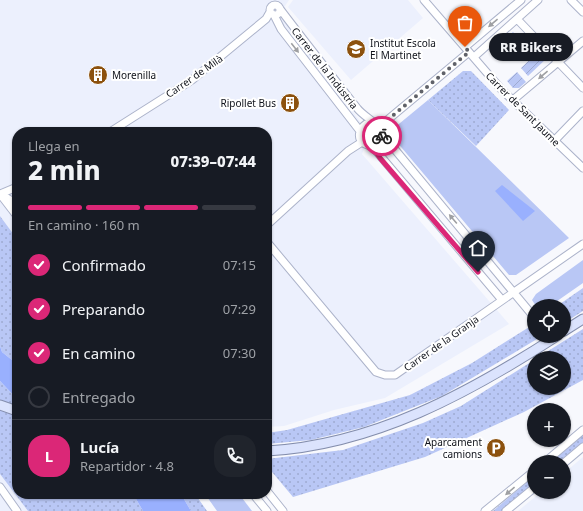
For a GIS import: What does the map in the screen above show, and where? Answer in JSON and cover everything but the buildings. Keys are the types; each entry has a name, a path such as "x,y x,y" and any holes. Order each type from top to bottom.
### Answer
{"main road":[{"path":"571,327 583,319"},
{"path":"272,451 324,444 378,430 427,410 473,387 545,343"},
{"path":"0,405 12,409"}],"street":[{"name":"Carrer de la Indústria","path":"267,0 361,113 376,125"},
{"name":"Carrer de Sant Jaume","path":"424,0 513,100 583,168"},
{"name":"Carrer de Sant Jaume","path":"429,0 460,37 469,52"},
{"path":"469,52 521,0"},
{"path":"502,300 372,146 362,142 359,137 360,131 366,124 376,125 469,52 517,19 538,0"},
{"path":"570,0 583,12"},
{"name":"Carrer de la Indústria","path":"275,8 281,29 360,131"},
{"name":"Carrer de Milà","path":"118,127 198,75 266,19 275,8"},
{"path":"517,19 583,88"},
{"path":"513,100 583,41"},
{"path":"554,141 583,111"},
{"path":"376,125 527,308"},
{"path":"372,146 380,142 382,134"},
{"path":"272,220 348,151 362,142"},
{"path":"0,194 12,189"},
{"path":"0,194 12,201"},
{"path":"0,194 12,210"},
{"name":"Carrer de la Granja","path":"272,248 376,372 385,375 395,375 583,244"},
{"path":"553,455 583,430"},
{"path":"571,457 583,447"},
{"path":"485,511 527,477"},
{"path":"0,487 17,511"},
{"path":"506,511 527,494"},
{"path":"272,497 283,511"},
{"path":"257,499 267,511"}],"shaded area":[{"path":"0,0 289,0 285,6 288,24 370,135 362,154 509,324 385,398 334,410 284,426 272,427 272,127 12,127 12,232 0,216"},
{"name":"Institut Escola El Martinet","path":"293,0 408,0 423,18 351,80 288,7"},
{"path":"513,32 517,36 519,34 523,39 526,38 509,54 502,42"},
{"path":"539,51 546,59 528,76 521,68"},
{"path":"463,71 471,71 509,110 476,146 428,100"},
{"path":"517,72 526,82 519,88 513,88 507,81"},
{"path":"428,100 569,238 516,275 509,275 396,141 393,134 394,128"},
{"path":"0,216 12,232 12,360 2,352 0,346"},
{"path":"583,260 583,283 560,299 533,299 536,294"},
{"path":"583,288 583,311 571,319 571,299 567,299"},
{"path":"527,328 527,343 530,343 442,396 364,427 311,440 272,444 272,432 287,430 410,395 472,363"},
{"path":"583,329 583,380 571,387 571,351 548,351 561,343 571,343 571,337"},
{"path":"527,364 527,395 555,395 541,403 527,403 527,410 524,412 425,457 293,497 272,472 272,458 343,450 423,423 461,406"},
{"path":"0,381 12,394 12,490 0,474"},
{"path":"583,435 583,445 571,455 559,455 569,447 571,447 571,445"},
{"path":"583,457 583,511 518,511 533,499 571,499 571,467"},
{"path":"0,474 12,490 12,499 19,499 28,511 0,511"},
{"path":"527,482 527,491 503,511 493,511"},
{"path":"19,499 136,499 143,511 28,511"},
{"path":"184,499 199,499 207,511 191,511"},
{"path":"209,499 243,499 252,511 217,511"}],"water":[{"path":"502,185 535,211 523,221 495,191"},
{"path":"0,346 2,352 12,360 12,394 0,381"},
{"path":"136,499 184,499 191,511 143,511"}],"way so far":[{"path":"382,136 379,127 469,52 465,47"}],"place":[{"name":"RR Bikers","path":"465,47"},
{"name":"Institut Escola El Martinet","path":"356,49"},
{"name":"Morenilla","path":"98,75"},
{"name":"Ripollet Bus","path":"290,103"},
{"name":"Aparcament camions","path":"496,448"}],"route":[{"path":"382,136 380,142 372,146 380,158 478,272"}]}
